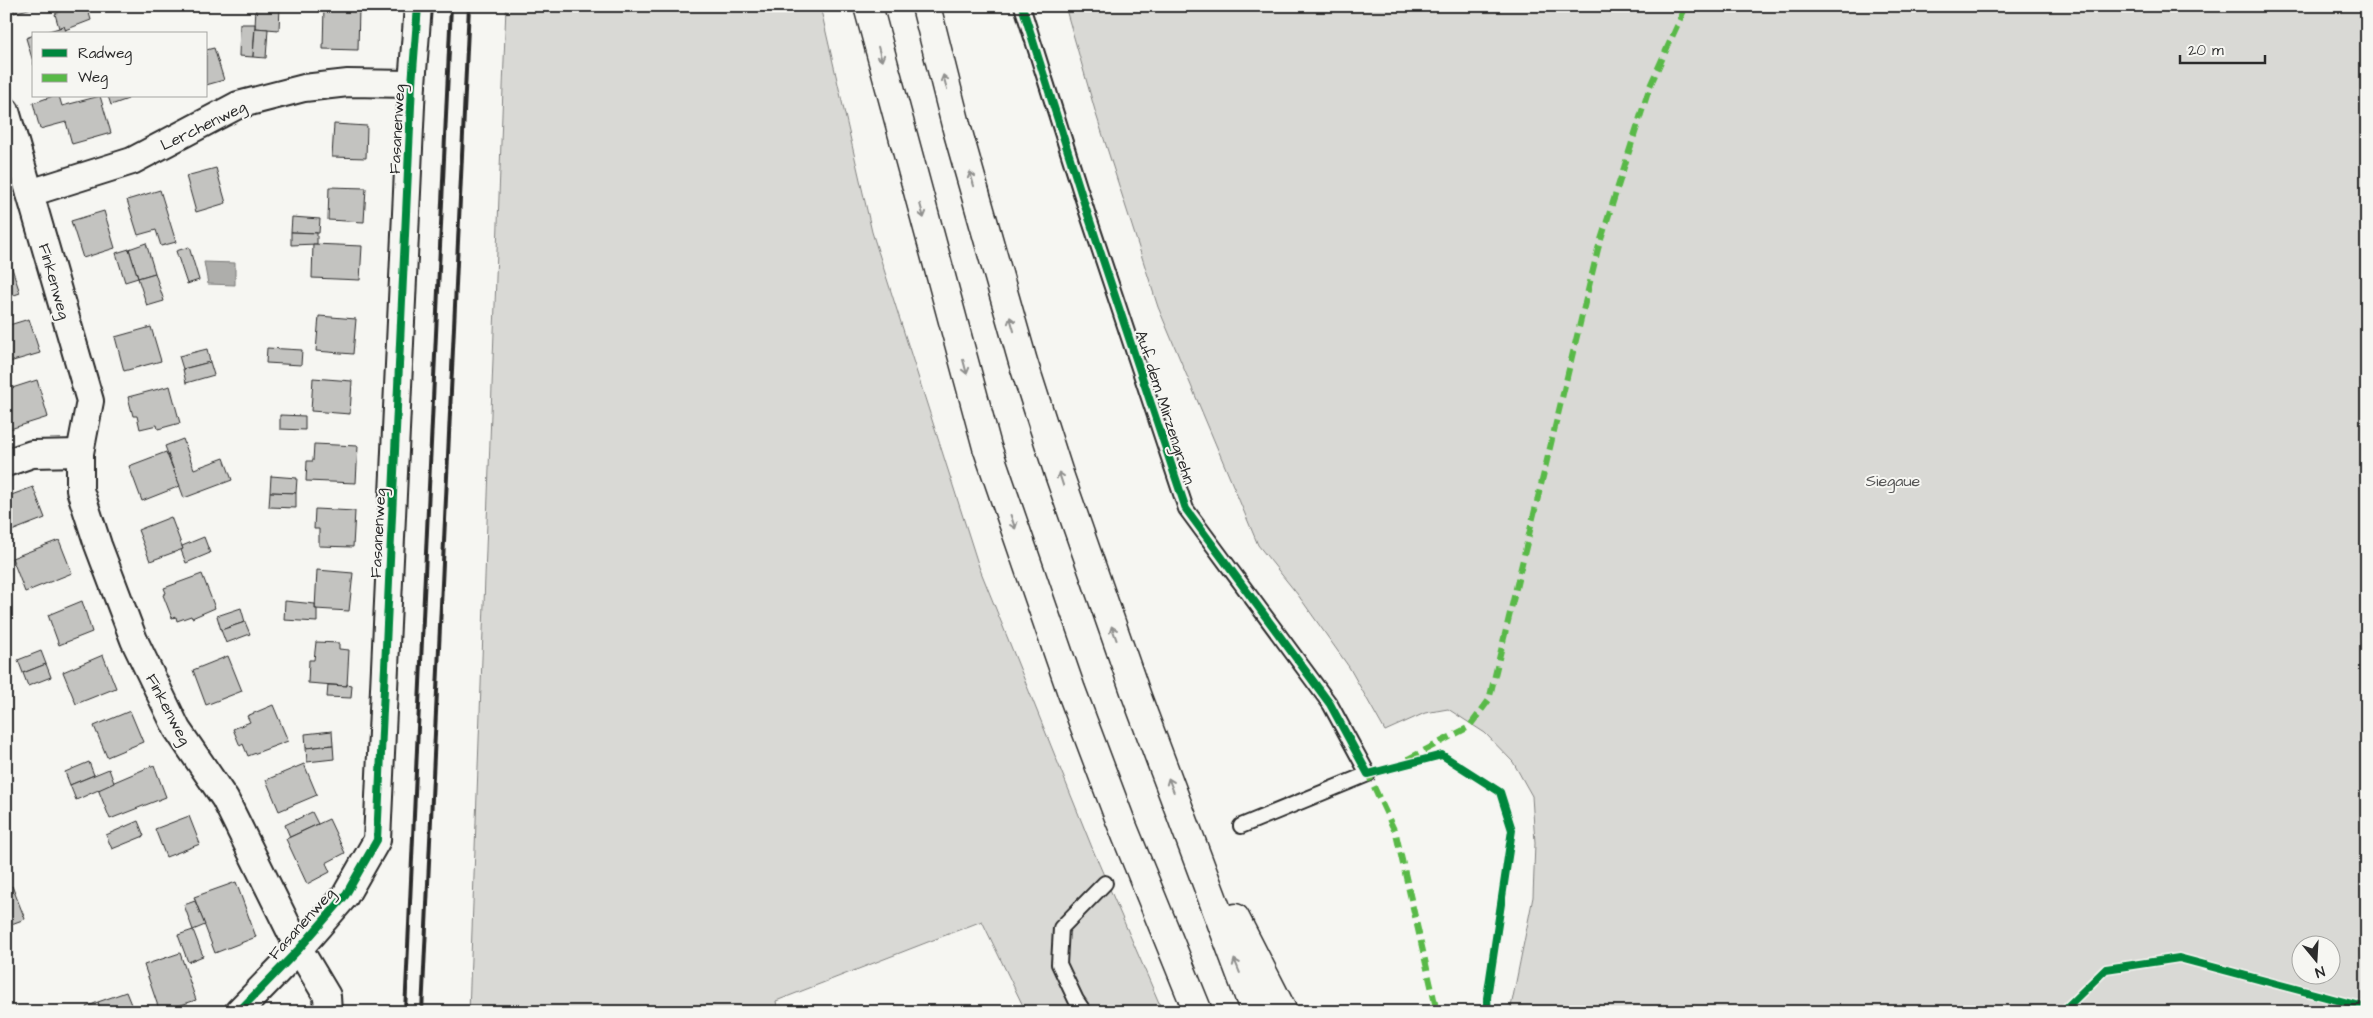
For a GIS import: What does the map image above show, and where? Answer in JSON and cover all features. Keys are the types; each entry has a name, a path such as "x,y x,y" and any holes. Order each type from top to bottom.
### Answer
{"highway":[{"path":"868,6 987,447 1071,690 1120,820 1198,1012"},
{"path":"926,6 958,130 1023,362 1094,577 1256,1012"},
{"path":"1189,830 1282,1012"}],"street":[{"name":"Fasanenweg","path":"238,1012 299,949 345,896 377,840 412,84 418,6"},
{"name":"Lerchenweg","path":"30,193 132,161 238,105 304,88 348,83 412,84"},
{"name":"Finkenweg","path":"6,111 90,401 80,453 80,490 134,640 177,729 226,799 299,949"},
{"path":"6,463 32,454 80,453"},
{"name":"Fasanenweg","path":"299,949 327,996 328,1012"}],"lane":[{"name":"Auf dem Mirzengrehn","path":"1022,6 1087,212 1186,509 1330,704 1368,774 1241,826"},
{"path":"1084,1012 1076,1000 1059,964 1061,928 1105,883"}],"green space":[{"path":"506,6 820,6 872,232 979,567 1093,850 1163,1012 1026,1012 982,921 776,1001 778,1012 469,1012"},
{"name":"Siegaue","path":"1065,6 2367,6 2367,1012 1510,1012 1533,897 1535,843 1532,796 1513,762 1485,733 1448,709 1425,713 1385,731 1349,667 1298,595 1258,545 1158,307 1096,114"}],"shaded area":[{"path":"204,262 235,263 235,285 208,284"}],"building":[{"path":"12,6 39,6 14,13"},
{"path":"54,6 70,6 57,12"},
{"path":"70,6 87,6 91,20 65,30 64,26 59,28 55,14"},
{"path":"256,6 280,6 279,30 255,28"},
{"path":"324,6 359,7 358,50 323,49"},
{"path":"240,24 255,24 253,57 239,56"},
{"path":"64,26 66,32 46,32"},
{"path":"255,28 268,29 266,58 253,57"},
{"path":"32,36 32,58 26,38"},
{"path":"214,48 224,80 208,84 208,50"},
{"path":"47,98 60,98 62,106 92,98 101,98 111,133 72,144 66,122 40,129 33,103"},
{"path":"109,98 128,98 128,99 111,105"},
{"path":"334,124 367,126 366,158 332,157"},
{"path":"216,168 226,203 196,212 186,176"},
{"path":"329,187 366,188 364,222 328,220"},
{"path":"160,190 176,242 161,246 156,230 138,235 127,200"},
{"path":"104,211 115,248 83,258 71,221"},
{"path":"292,217 320,219 319,233 291,232"},
{"path":"291,232 317,233 317,244 291,245"},
{"path":"146,243 155,273 138,278 129,249"},
{"path":"313,244 362,246 360,280 312,278"},
{"path":"189,247 199,280 187,284 176,251"},
{"path":"129,249 138,278 125,282 116,253"},
{"path":"9,259 20,293 6,298 6,260"},
{"path":"155,273 164,301 147,306 138,278"},
{"path":"319,316 356,319 353,354 316,351"},
{"path":"29,319 40,353 6,363 6,326"},
{"path":"151,327 161,361 124,371 115,337"},
{"path":"267,348 302,350 301,365 266,363"},
{"path":"207,349 210,362 183,369 179,356"},
{"path":"210,362 214,375 186,383 183,369"},
{"path":"313,378 352,381 350,414 311,411"},
{"path":"37,380 48,417 10,429 6,418 6,411 9,410 6,390"},
{"path":"170,386 180,423 158,429 157,425 140,429 137,416 133,416 128,397"},
{"path":"280,415 305,416 305,430 280,429"},
{"path":"183,439 194,469 224,458 232,480 184,498 165,446"},
{"path":"314,444 358,446 356,483 306,481 307,461 313,461"},
{"path":"166,452 180,486 142,501 129,466"},
{"path":"271,476 297,478 296,493 270,492"},
{"path":"33,487 45,518 9,532 6,526 6,497"},
{"path":"270,492 296,493 296,508 269,507"},
{"path":"315,509 355,511 353,547 319,546 319,529 314,529"},
{"path":"171,517 183,549 150,561 138,530"},
{"path":"204,537 210,553 186,563 181,550 183,549 182,546"},
{"path":"59,540 72,573 25,592 12,558"},
{"path":"317,570 353,573 349,611 315,609"},
{"path":"202,574 215,608 192,618 191,616 177,621 176,617 172,618 163,595 166,593 164,588"},
{"path":"82,601 92,632 59,645 48,615"},
{"path":"285,601 315,604 317,622 284,620"},
{"path":"241,608 245,622 221,630 217,616"},
{"path":"245,622 250,634 226,643 221,630"},
{"path":"316,642 339,643 339,649 349,650 347,686 308,683 309,660 314,660"},
{"path":"41,651 46,664 23,673 18,660"},
{"path":"103,655 116,688 76,704 63,672"},
{"path":"228,656 242,691 206,705 193,670"},
{"path":"46,664 51,677 28,686 23,673"},
{"path":"347,684 352,685 351,698 327,697 328,685 347,686"},
{"path":"273,705 288,741 248,756 243,744 240,746 233,729 250,722 247,716"},
{"path":"130,711 143,742 107,757 94,726"},
{"path":"332,731 333,745 306,748 305,734"},
{"path":"333,745 334,759 307,762 306,748"},
{"path":"89,762 94,775 70,785 65,772"},
{"path":"304,764 317,795 279,811 266,780"},
{"path":"154,765 166,797 110,819 98,789"},
{"path":"109,769 114,783 76,800 70,785"},
{"path":"312,812 318,824 290,837 285,825"},
{"path":"189,816 200,844 166,857 155,829"},
{"path":"329,819 345,853 326,863 330,872 307,884 286,839"},
{"path":"138,821 144,836 112,849 106,835"},
{"path":"236,882 256,937 215,953 194,897"},
{"path":"12,886 25,919 6,926 6,889"},
{"path":"195,901 205,925 193,930 184,905"},
{"path":"193,930 203,956 188,962 178,935"},
{"path":"180,953 196,1000 160,1012 144,965"},
{"path":"126,992 134,1012 101,1012 98,1002"},
{"path":"98,1002 101,1012 88,1012 86,1007"}],"railway":[{"path":"405,1012 451,6"},
{"path":"422,1012 469,6"}],"marked path":[{"path":"1408,759 1469,727 1489,700 1598,249 1650,86 1686,6"},
{"path":"1372,773 1368,774 1396,834 1437,1012"}],"cycle path":[{"path":"238,1012 299,949 345,896 377,840 412,84 418,6"},
{"path":"1022,6 1087,212 1186,509 1330,704 1368,774 1442,755 1500,792 1512,830 1487,998 1488,1012"},
{"path":"2062,1012 2106,969 2179,958 2367,1008"}]}
